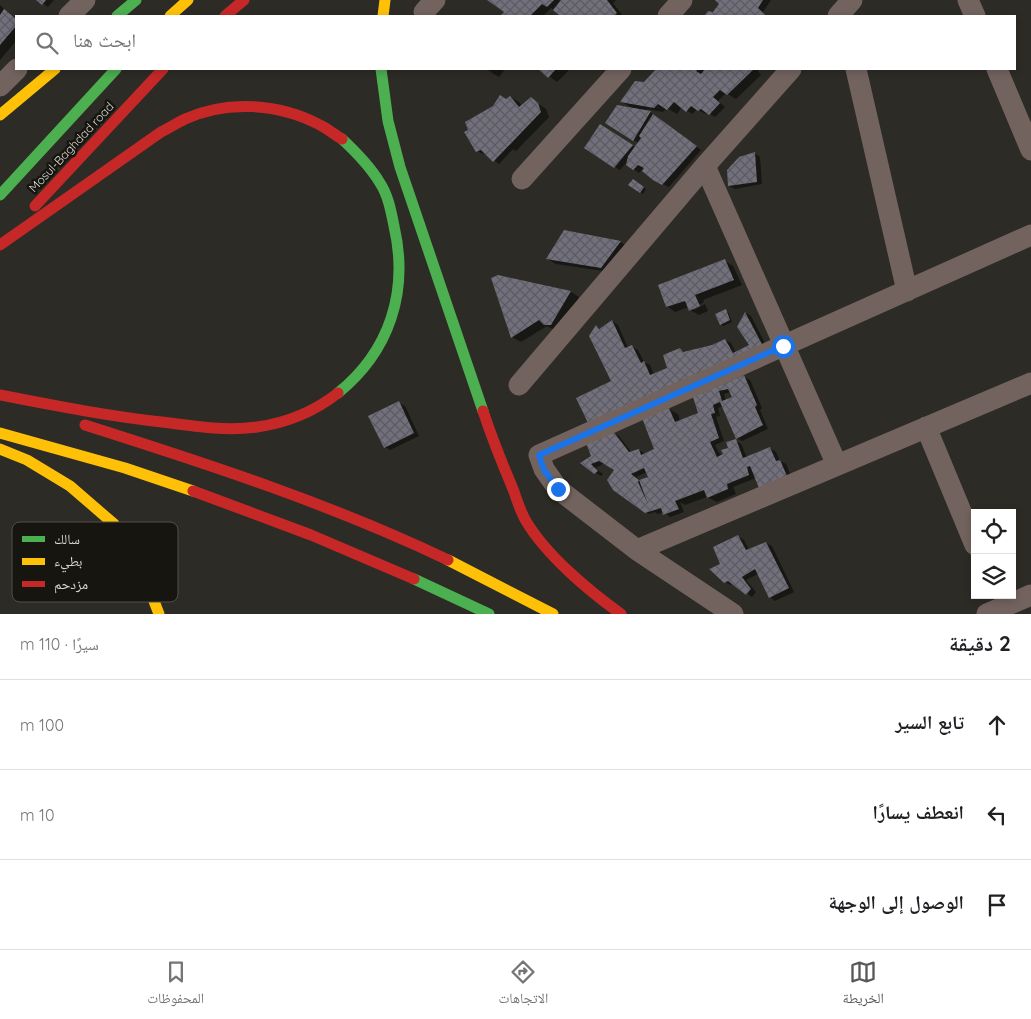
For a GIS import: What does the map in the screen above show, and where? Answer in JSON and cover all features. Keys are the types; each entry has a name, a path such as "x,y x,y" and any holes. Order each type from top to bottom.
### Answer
{"highway":[{"path":"118,15 136,0"},
{"path":"171,15 188,0"},
{"path":"226,15 244,0"},
{"path":"383,15 385,0"},
{"path":"0,115 54,70"},
{"path":"0,194 115,70"},
{"name":"Mosul-Baghdad road","path":"0,245 162,70"},
{"path":"381,70 388,121 400,167 495,447 526,521 545,546 602,600 621,614"},
{"path":"0,245 161,132 186,118 234,107 275,108 298,114 335,134 353,150 380,183 389,205 394,226 399,252 400,278 397,301 391,322 369,364 355,380 337,396 316,408 269,426 239,429 153,422 0,396"},
{"path":"0,396 199,461 325,507 448,560 553,614"},
{"path":"0,434 115,465 246,511 386,566 489,614"},
{"path":"0,449 27,460 70,486 112,522"},
{"path":"154,602 159,614"}],"street":[{"path":"70,15 85,0"},
{"path":"669,15 682,0"},
{"path":"968,0 975,15"},
{"path":"0,86 16,70"},
{"path":"522,179 620,70"},
{"path":"519,385 790,70"},
{"path":"856,70 907,291"},
{"path":"997,70 1031,150"},
{"path":"706,166 783,346 837,465"},
{"path":"733,614 637,550 558,489 544,470 539,455 1031,235"},
{"path":"637,550 1031,383"},
{"path":"926,428 971,535"},
{"path":"994,606 1031,595"}],"building":[{"path":"36,0 46,0 42,5"},
{"path":"487,0 554,0 547,7 542,4 531,15 501,15 504,12"},
{"path":"561,0 607,0 617,13 615,15 559,15 553,10"},
{"path":"715,0 763,0 758,8 766,15 705,15 708,11 713,12 719,4"},
{"path":"4,9 15,18 15,27 0,45 0,15"},
{"path":"539,70 555,70 548,78"},
{"path":"655,70 698,70 696,71 701,74 704,70 753,70 727,95 720,90 713,97 720,103 709,115 701,109 698,111 691,106 686,112 674,102 667,110 658,104 654,108 620,102 635,81 644,82"},
{"path":"500,95 506,99 510,96 519,107 531,97 538,103 541,112 493,162 481,150 476,152 464,132 468,130 465,122 493,106"},
{"path":"617,105 651,111 633,141 605,123"},
{"path":"653,114 697,146 662,185 642,171 644,168 638,165 633,170 626,165 628,156 641,138 639,136"},
{"path":"600,124 633,145 614,168 584,148"},
{"path":"755,152 757,182 728,186 727,170 739,157"},
{"path":"633,179 644,187 640,193 628,185"},
{"path":"564,230 621,241 601,268 546,259"},
{"path":"725,259 734,280 695,295 700,306 689,311 685,301 666,307 658,285"},
{"path":"498,275 571,291 551,325 544,325 539,320 511,338 491,278"},
{"path":"726,309 730,320 720,325 715,314"},
{"path":"745,312 764,348 589,425 576,398 611,381 589,336 596,325 599,329 612,320 625,348 632,345 641,363 644,361 650,375 667,368 663,355 680,348 683,352 712,345 725,339 733,353 749,345 737,327"},
{"path":"744,375 763,425 736,439 743,458 770,447 776,461 780,460 787,476 759,488 750,466 747,467 749,475 727,484 728,489 707,498 704,490 675,501 679,509 663,515 661,508 645,513 613,490 607,480 614,470 599,461 591,464 598,471 594,474 580,463 591,456 586,443 613,431 629,452 639,449 641,455 654,449 642,418 669,408 675,422 698,413 693,397","holes":["728,389 732,397 722,401 719,391","720,402 736,439 726,442 728,448 721,450 723,454 717,457 710,442 719,438 711,414 715,413 713,405","644,468 648,477 639,480 631,474","639,480 648,504 638,482"]},
{"path":"399,401 414,433 384,448 368,416"},
{"path":"738,535 746,550 766,542 789,588 769,598 755,569 742,577 751,589 746,595 728,581 724,583 709,569 720,564 713,547"}],"traffic: fast":[{"path":"118,15 136,0"},
{"path":"0,195 115,70"},
{"path":"381,70 388,121 400,167 483,411"},
{"path":"338,393 356,376 371,358 383,339 397,296 399,274 394,226 389,203 383,188 358,154 342,139"},
{"path":"414,579 489,614"}],"traffic: slow":[{"path":"171,15 188,0"},
{"path":"383,15 385,0"},
{"path":"0,115 54,70"},
{"path":"0,433 125,468 193,491"},
{"path":"0,449 27,460 70,486 112,522"},
{"path":"448,560 553,614"},
{"path":"154,602 159,614"}],"traffic: jam":[{"path":"226,15 244,0"},
{"path":"35,206 162,70"},
{"path":"0,245 161,132 201,113 235,107 270,108 304,118 342,139"},
{"path":"0,395 127,418 235,429 268,425 289,419 310,411 338,393"},
{"path":"483,411 526,521 545,547 569,572 595,595 621,614"},
{"path":"85,425 269,486 359,521 448,560"},
{"path":"193,491 311,535 414,579"}],"route":[{"path":"558,489 544,470 539,455 783,346"}]}
